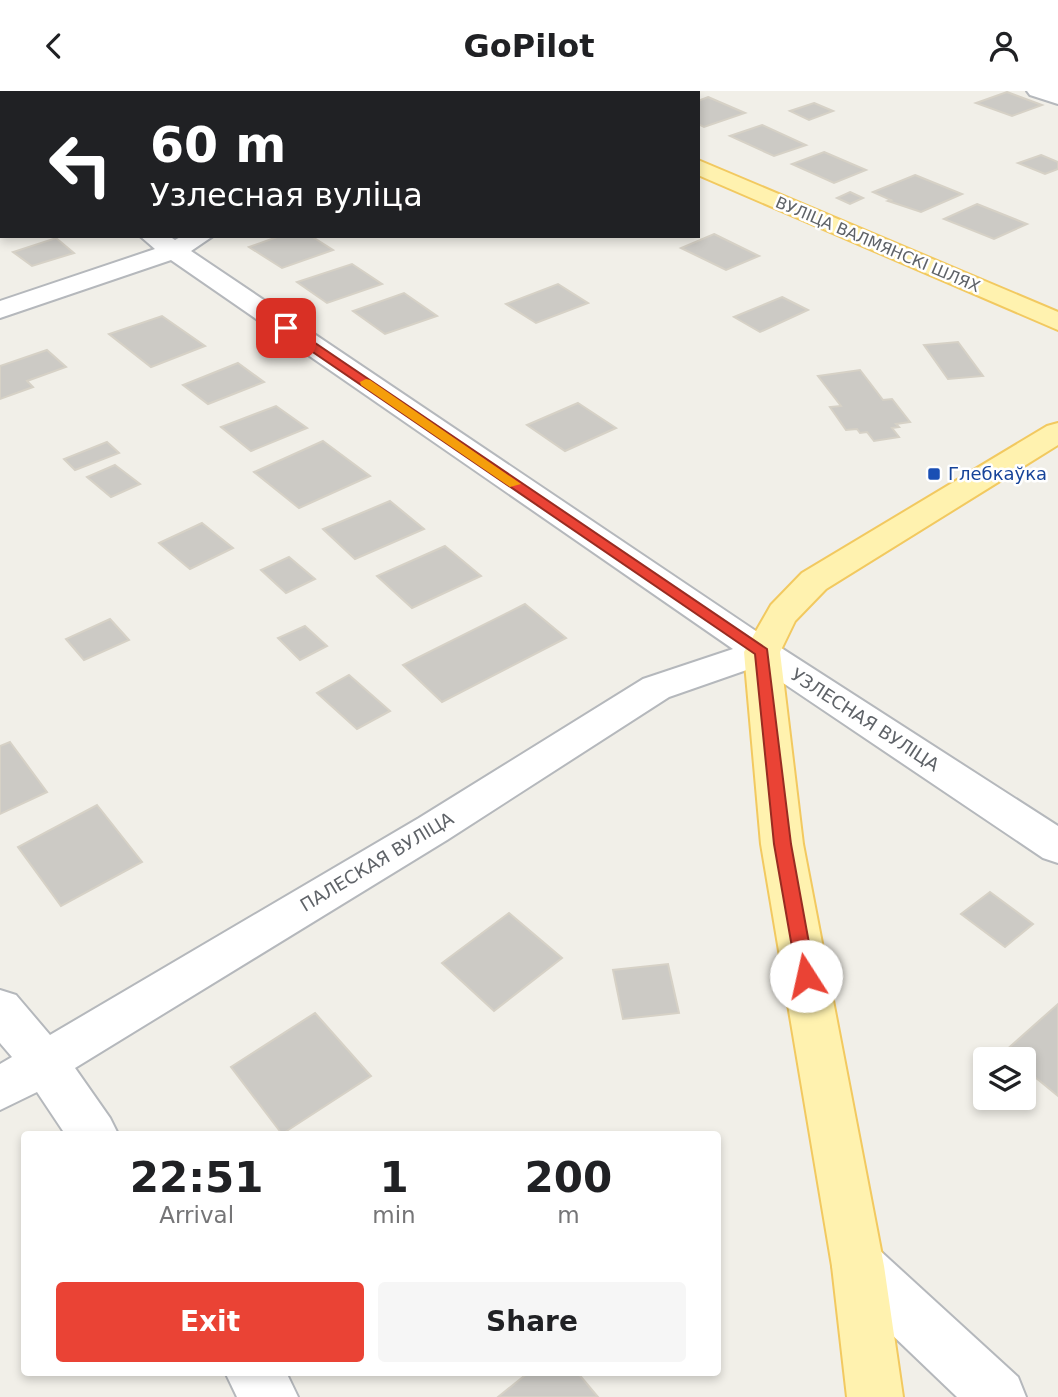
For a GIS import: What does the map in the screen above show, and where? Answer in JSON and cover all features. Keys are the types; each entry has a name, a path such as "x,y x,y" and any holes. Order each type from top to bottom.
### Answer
{"main road":[{"name":"ВУЛІЦА ВАЛМЯНСКІ ШЛЯХ","path":"700,168 1058,322"},
{"path":"876,1397 858,1266 782,844 762,652 774,623 791,600 814,581 1058,432"}],"street":[{"path":"1037,91 1058,98"},
{"path":"0,310 162,244 191,238"},
{"name":"УЗЛЕСНАЯ ВУЛІЦА","path":"162,244 762,652 1058,848"},
{"name":"ПАЛЕСКАЯ ВУЛІЦА","path":"0,1089 433,829 656,688 762,652"},
{"path":"0,1009 44,1062 91,1131"},
{"path":"858,1266 999,1397"},
{"path":"256,1376 270,1397"}],"building":[{"path":"1007,92 1042,105 1012,116 976,103"},
{"path":"708,97 745,113 704,127 700,125 700,100"},
{"path":"814,103 833,111 809,120 790,111"},
{"path":"762,125 806,145 774,156 730,136"},
{"path":"824,152 866,170 834,183 792,164"},
{"path":"1041,155 1058,162 1058,169 1045,174 1018,163"},
{"path":"915,175 962,194 921,212 888,201 891,200 873,192"},
{"path":"850,192 863,198 850,204 837,198"},
{"path":"977,204 1027,224 994,239 944,219"},
{"path":"714,234 759,256 726,270 681,248"},
{"path":"56,238 74,253 32,266 13,252"},
{"path":"274,238 314,238 333,250 282,268 249,247"},
{"path":"352,264 382,284 327,303 297,282"},
{"path":"558,284 588,303 536,323 506,304"},
{"path":"404,293 437,316 385,334 353,311"},
{"path":"782,297 808,310 760,332 734,317"},
{"path":"162,316 205,346 151,367 109,334"},
{"path":"958,342 983,376 948,379 924,345"},
{"path":"47,350 66,367 27,381 33,387 0,399 0,366"},
{"path":"238,363 264,382 208,404 183,385"},
{"path":"860,370 883,400 892,399 910,422 896,424 899,427 892,428 899,437 874,441 867,432 846,430 830,407 841,406 818,376"},
{"path":"578,403 616,428 565,451 527,425"},
{"path":"276,406 307,428 251,451 221,427"},
{"path":"323,441 370,476 299,508 254,472"},
{"path":"107,442 119,453 75,470 64,459"},
{"path":"115,465 140,484 111,497 87,477"},
{"path":"390,501 424,529 355,559 323,529"},
{"path":"202,523 233,548 190,569 159,543"},
{"path":"445,546 481,576 412,608 377,576"},
{"path":"289,557 315,579 286,593 261,570"},
{"path":"525,604 566,638 442,702 403,665"},
{"path":"110,619 129,640 84,660 66,639"},
{"path":"305,626 327,646 300,660 278,638"},
{"path":"349,675 390,711 357,729 317,693"},
{"path":"10,742 47,792 0,814 0,746"},
{"path":"97,805 142,862 61,906 18,847"},
{"path":"990,892 1033,924 1005,947 961,914"},
{"path":"509,913 562,958 494,1011 442,963"},
{"path":"668,964 679,1013 623,1019 613,970"},
{"path":"1058,1004 1058,1096 1036,1078 1036,1047 1010,1047"},
{"path":"315,1013 371,1076 287,1131 280,1131 231,1067"},
{"path":"524,1376 580,1376 598,1397 498,1397"}],"slow traffic":[{"path":"366,382 515,484"}],"place":[{"name":"Глебкаўка","path":"934,474"}],"route":[{"path":"286,328 762,652 782,844 806,976"}]}
